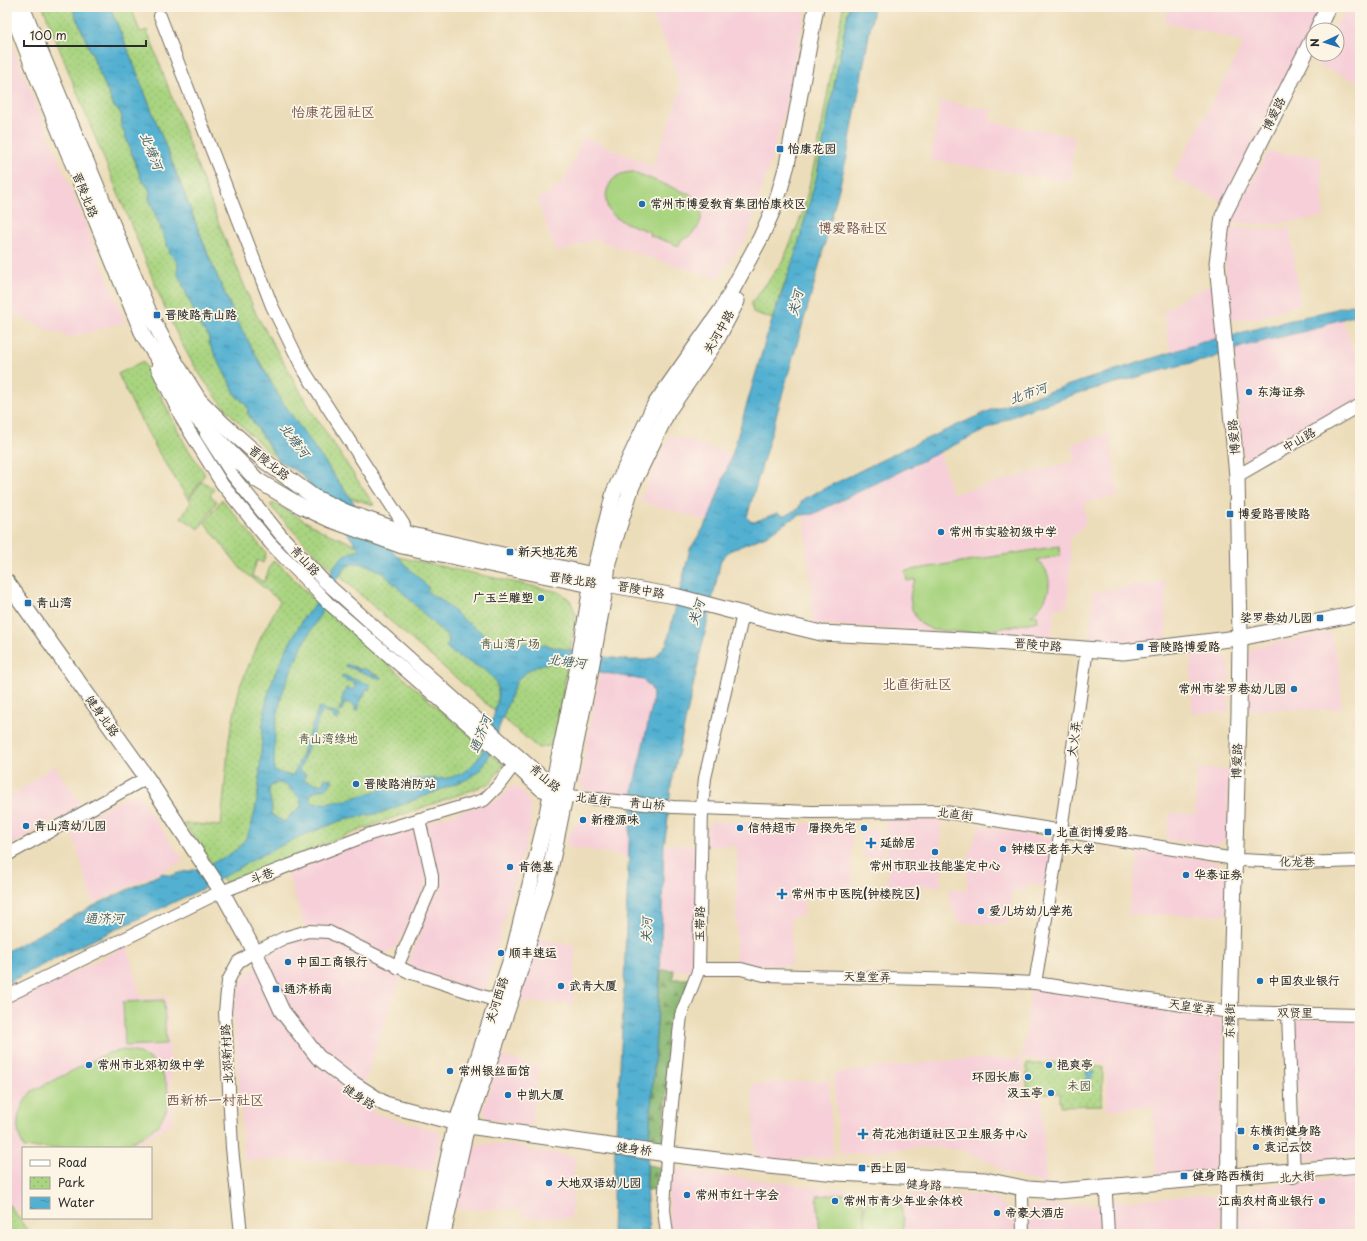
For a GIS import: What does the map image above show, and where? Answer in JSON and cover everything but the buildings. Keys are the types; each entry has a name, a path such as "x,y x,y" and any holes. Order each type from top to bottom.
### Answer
{"main road":[{"name":"晋陵北路","path":"10,7 144,337 194,415 257,480 301,506 332,520 402,546 592,580"},
{"name":"晋陵北路","path":"22,7 151,317 177,365 199,400 224,425 266,462 314,497 346,512 372,518 412,535 539,562 606,584"},
{"name":"关河中路","path":"588,649 592,580 614,492 654,406 722,309 761,236 776,203 787,165 816,7"},
{"name":"关河中路","path":"588,649 606,584 608,562 632,486 668,411 715,342 771,240 786,207 797,166 826,7"},
{"path":"1321,22 1328,7"},
{"name":"博爱路","path":"1238,859 1242,637 1237,476 1217,262 1223,216 1305,54"},
{"path":"132,270 152,294 192,376 219,410 267,457 306,484 372,518 514,549 539,562"},
{"name":"健身北路","path":"7,582 147,778 192,852"},
{"name":"晋陵中路","path":"606,584 675,596 821,633 983,640 1123,652 1242,637 1360,613"},
{"name":"健身北路","path":"7,598 139,782 192,852"},
{"name":"关河西路","path":"432,1234 497,1001 514,950 556,792 588,649"},
{"name":"关河西路","path":"443,1234 461,1128 515,987 550,870 556,792"},
{"name":"健身路","path":"192,852 219,893 252,953 278,1019 314,1065 346,1089 382,1112 461,1128 604,1149"},
{"name":"东横街","path":"1231,1179 1233,1012 1238,859"},
{"name":"健身桥","path":"604,1149 665,1157"},
{"name":"健身路","path":"665,1157 836,1173 985,1180 1028,1189 1058,1191 1231,1179"},
{"name":"健身路","path":"665,1157 811,1179 992,1188 1022,1196 1056,1199 1231,1179"},
{"name":"北大街","path":"1294,1174 1360,1164"},
{"name":"北大街","path":"1231,1179 1294,1174 1360,1172"},
{"path":"1228,1234 1231,1179"},
{"path":"1231,1179 1234,1234"}],"street":[{"path":"160,16 272,306 303,369 404,525"},
{"name":"青山路","path":"151,317 162,346 194,415 233,476 280,534 335,592 500,747 556,792"},
{"name":"青山路","path":"144,337 183,421 222,484 270,543 328,603 485,732"},
{"name":"中山路","path":"1237,476 1360,405"},
{"name":"玉带路","path":"667,1234 664,1210 665,1157 681,1015 699,969 702,808 705,778 743,614"},
{"name":"大火弄","path":"1061,830 1087,649"},
{"name":"青山路","path":"500,747 514,765 541,790 556,792"},
{"name":"斗巷","path":"7,996 219,893 370,834 484,800 498,786 514,765"},
{"path":"7,855 139,782"},
{"name":"北直街","path":"556,792 621,802"},
{"name":"青山桥","path":"621,802 673,807"},
{"name":"北直街","path":"673,807 812,812 939,811 1238,859"},
{"path":"397,967 432,885 432,876 419,820"},
{"path":"1035,983 1061,830"},
{"name":"化龙巷","path":"1238,859 1300,862 1360,861"},
{"name":"北郊新村路","path":"241,1234 232,1148 225,1012 228,981 238,962 252,953 284,938 308,931 329,932 409,972 497,1001"},
{"name":"天皇堂弄","path":"699,969 741,970 764,975 1035,983 1233,1012"},
{"name":"双贤里","path":"1233,1012 1360,1015"},
{"path":"1288,1013 1294,1174"},
{"path":"1106,1194 1108,1234"},
{"path":"1022,1196 1023,1234"}],"shaded area":[{"path":"648,7 806,7 785,112 748,235 718,278 622,249 596,239 556,253 537,199 554,190 566,177 583,137 653,166 681,89 667,46"},
{"path":"1168,7 1321,7 1320,15 1316,22 1305,22 1305,44 1223,202 1172,177 1244,43 1228,37 1165,22"},
{"path":"1355,8 1360,9 1360,82 1316,65 1318,62 1345,62 1345,22 1338,22 1346,11"},
{"path":"7,33 125,322 72,337 49,330 17,315 7,314"},
{"path":"940,101 993,110 991,122 1074,136 1070,182 930,160"},
{"path":"1268,152 1321,157 1324,217 1268,225 1229,222"},
{"path":"1228,227 1266,230 1290,227 1300,304 1256,318 1230,320 1225,262"},
{"path":"1216,283 1221,338 1171,353 1163,310 1170,308 1190,294"},
{"path":"1342,319 1360,368 1360,400 1252,461 1246,459 1243,455 1234,349 1322,327 1328,323"},
{"name":"常州市实验初级中学","path":"1110,433 1118,497 1085,502 1085,524 1069,540 1071,559 1067,607 1055,607 1051,638 814,624 804,514 814,514 940,452 952,494 1075,461 1072,444"},
{"path":"670,435 732,455 708,521 640,501"},
{"path":"1166,581 1166,640 1124,646 1090,642 1093,592"},
{"name":"常州市娑罗巷幼儿园","path":"1330,632 1340,668 1341,709 1246,710 1248,654 1255,647"},
{"path":"1191,655 1222,655 1229,662 1229,712 1192,713"},
{"path":"600,672 643,680 650,686 653,693 652,706 633,795 586,791 582,787 580,779"},
{"name":"青山湾幼儿园","path":"54,765 82,806 7,847 7,795 16,793"},
{"path":"1197,769 1229,770 1228,827 1223,841 1218,845 1166,839 1170,813 1195,814"},
{"path":"517,786 531,805 531,825 485,993 411,969 408,963 440,881 426,823 500,799 510,787"},
{"path":"136,792 184,861 93,903 71,827"},
{"path":"594,812 609,812 631,816 629,857 566,846 570,832 579,821"},
{"path":"886,817 933,818 941,823 941,886 888,886"},
{"name":"常州市中医院(钟楼院区)","path":"711,822 852,824 852,889 804,898 804,915 791,918 792,965 736,965 737,846 706,846 706,829"},
{"path":"416,823 429,879 398,945 385,954 305,927 287,872 370,839"},
{"path":"979,826 1053,839 1056,843 1048,887 1029,883 1026,891 1013,890 1006,924 958,923 949,898 948,890 967,889 967,862"},
{"name":"延龄居","path":"880,828 883,855 863,858 860,831"},
{"path":"664,845 698,845 696,970 661,970"},
{"path":"1139,850 1207,860 1217,863 1224,869 1227,878 1226,915 1128,915"},
{"path":"315,937 334,939 402,975 363,1086 354,1079 346,1096 379,1115 438,1131 441,1137 433,1171 343,1161 244,1160 233,1009 243,978 270,954 296,939"},
{"path":"538,938 575,946 573,1004 518,1001"},
{"name":"常州市北郊初级中学","path":"127,946 141,998 167,996 173,1123 130,1147 22,1147 22,1206 13,1211 7,1202 7,1006"},
{"path":"1031,989 1216,1015 1223,1023 1217,1167 1208,1172 1157,1176 1153,1106 1107,1110 1106,1064 1023,1059 1024,1099 1042,1098 1046,1184 1004,1172 985,1159 960,1150 935,1147 917,1147 840,1155 834,1079 835,1073 908,1064 970,1059 1022,1059"},
{"path":"1300,1019 1360,1020 1360,1156 1305,1159 1299,1156 1295,1022"},
{"path":"501,1056 539,1067 531,1126 487,1118 483,1109"},
{"path":"829,1080 833,1157 770,1160 756,1159 752,1084"},
{"path":"489,1143 529,1148 529,1151 575,1156 571,1218 522,1217 522,1209 455,1209 470,1148"},
{"name":"常州市青少年业余体校","path":"678,1169 826,1188 919,1195 978,1196 997,1200 1008,1209 1014,1221 1016,1234 670,1234 668,1176 671,1170"},
{"path":"1360,1176 1360,1234 1239,1234 1240,1207 1246,1195 1253,1189 1264,1186"},
{"path":"1212,1195 1221,1209 1220,1234 1113,1234 1111,1202"},
{"path":"1102,1204 1103,1234 1028,1234 1027,1211 1030,1206"}],"green space":[{"path":"43,7 72,7 114,107 121,114 121,124 142,181 146,184 150,192 149,198 171,255 177,262 178,272 201,328 208,334 209,343 237,397 248,407 248,414 279,461 229,412 192,363 158,292"},
{"path":"110,7 140,7 132,10 140,32 147,30 219,224 256,314 311,410 374,505 351,498 338,481 281,400 237,321 211,262"},
{"path":"843,7 849,7 817,175 796,252 772,319 753,312 751,304 783,261 803,212 817,152"},
{"path":"634,172 691,195 698,202 702,214 699,225 696,230 681,240 679,246 649,235 650,232 624,222 611,213 608,209 606,194 610,184 622,174"},
{"path":"143,361 186,446 205,474 188,499 159,453 118,374"},
{"path":"202,481 214,489 210,496 217,501 199,529 181,517 191,502 189,500"},
{"name":"青山湾绿地","path":"222,499 266,553 263,563 257,560 252,576 264,582 272,562 276,561 316,602 504,765 489,784 376,824 225,883 184,823 221,826 229,739 240,686 261,637 280,601 241,569 205,523"},
{"name":"青山湾广场","path":"274,503 324,532 371,551 559,592 570,600 576,614 554,745 538,748 425,651 357,592 312,550 270,505"},
{"path":"1059,546 1060,556 1037,560 1044,566 1049,581 1046,597 1037,611 1030,616 1037,615 1038,621 978,633 933,630 923,625 916,618 912,609 910,598 912,586 916,579 907,581 905,571"},
{"path":"661,970 674,970 673,979 690,979 676,1014 671,1044 662,1148 648,1148"},
{"path":"164,1000 166,1044 125,1046 123,1002"},
{"path":"124,1050 139,1053 152,1060 161,1071 167,1085 169,1100 166,1111 158,1125 145,1135 123,1147 24,1147 18,1132 18,1118 23,1104 32,1091 108,1053"},
{"name":"未园","path":"1047,1062 1057,1063 1057,1065 1103,1067 1102,1105 1060,1106 1060,1093 1036,1094 1036,1089 1027,1089 1027,1064 1046,1064"},
{"path":"647,1165 659,1167 661,1171 660,1189 647,1190"},
{"path":"862,1192 866,1234 820,1234 817,1196"},
{"path":"884,1193 891,1195 896,1199 902,1208 904,1234 867,1234 865,1206 867,1201 874,1194"},
{"path":"7,1202 30,1234 7,1234"}],"water":[{"path":"72,7 110,7 211,262 237,321 281,400 367,521 404,563 429,588 427,591 436,598 438,597 465,621 484,634 494,639 505,641 545,645 605,657 630,660 648,660 656,657 667,643 690,549 708,521 732,455 767,335 796,252 817,175 849,7 874,7 847,157 816,278 747,517 750,521 754,522 777,513 784,516 798,509 803,499 906,448 991,410 1203,342 1360,303 1360,314 1328,323 1322,327 1244,346 1207,360 1182,365 1079,393 1022,412 813,514 800,515 766,536 729,551 721,560 671,786 664,845 660,976 646,1184 649,1234 612,1234 614,1168 623,1010 629,842 633,789 652,706 653,693 650,686 643,680 556,662 543,664 531,669 519,678 514,687 488,758 482,768 468,779 381,813 345,819 297,838 256,858 202,889 76,948 7,983 7,951 97,904 163,873 173,875 203,867 228,855 240,846 248,833 254,816 260,776 264,714 274,676 283,655 305,615 316,604 320,597 334,566 344,555 360,549 301,474 279,461 248,414 246,404 237,397 209,343 208,334 201,328 177,272 177,262 171,255 149,198 150,192 146,184 142,181 121,124 121,114 114,107","holes":["359,563 382,572 448,638 449,642 446,647 451,652 488,673 497,686 498,697 489,732 481,754 473,765 462,773 442,779 407,780 347,800 312,803 310,795 327,787 332,782 332,779 325,778 322,785 304,780 306,774 299,771 322,711 333,715 333,718 338,720 340,715 319,707 297,767 292,776 274,771 275,729 281,698 300,650 320,615 337,579 347,566","281,783 290,788 289,789 298,796 301,801 301,807 290,815 284,822 271,814 272,809 269,794 270,787 274,784"]},
{"path":"346,664 363,670 363,668 381,677 380,679 345,666"},
{"path":"342,675 371,685 369,690 366,689 363,698 361,697 358,711 354,710 356,706 345,702 341,712 338,711 343,702 341,701 346,688 353,690 356,684 341,678"},
{"path":"1086,1072 1095,1072 1090,1081 1092,1087 1085,1088 1084,1081 1087,1075"}],"place":[{"name":"怡康花园","path":"780,149"},
{"name":"常州市博爱教育集团怡康校区","path":"642,204"},
{"name":"晋陵路青山路","path":"157,315"},
{"name":"东海证券","path":"1249,392"},
{"name":"博爱路晋陵路","path":"1230,514"},
{"name":"常州市实验初级中学","path":"941,532"},
{"name":"新天地花苑","path":"510,552"},
{"name":"广玉兰雕塑","path":"541,598"},
{"name":"青山湾","path":"28,603"},
{"name":"娑罗巷幼儿园","path":"1320,618"},
{"name":"晋陵路博爱路","path":"1140,647"},
{"name":"常州市娑罗巷幼儿园","path":"1294,689"},
{"name":"晋陵路消防站","path":"356,784"},
{"name":"新橙源味","path":"583,820"},
{"name":"青山湾幼儿园","path":"26,826"},
{"name":"信特超市","path":"740,828"},
{"name":"屠揆先宅","path":"864,828"},
{"name":"北直街博爱路","path":"1048,832"},
{"name":"延龄居","path":"871,843"},
{"name":"钟楼区老年大学","path":"1003,849"},
{"name":"常州市职业技能鉴定中心","path":"935,852"},
{"name":"肯德基","path":"510,867"},
{"name":"华泰证券","path":"1186,875"},
{"name":"常州市中医院(钟楼院区)","path":"782,894"},
{"name":"爱儿坊幼儿学苑","path":"981,911"},
{"name":"顺丰速运","path":"501,953"},
{"name":"中国工商银行","path":"288,962"},
{"name":"中国农业银行","path":"1260,981"},
{"name":"武青大厦","path":"561,986"},
{"name":"通济桥南","path":"276,989"},
{"name":"常州市北郊初级中学","path":"89,1065"},
{"name":"挹爽亭","path":"1049,1065"},
{"name":"常州银丝面馆","path":"450,1071"},
{"name":"环园长廊","path":"1028,1077"},
{"name":"汲玉亭","path":"1051,1093"},
{"name":"中凯大厦","path":"508,1095"},
{"name":"东横街健身路","path":"1241,1131"},
{"name":"荷花池街道社区卫生服务中心","path":"863,1134"},
{"name":"袁记云饺","path":"1256,1147"},
{"name":"西上园","path":"862,1168"},
{"name":"健身路西横街","path":"1184,1176"},
{"name":"大地双语幼儿园","path":"549,1183"},
{"name":"常州市红十字会","path":"687,1195"},
{"name":"常州市青少年业余体校","path":"835,1201"},
{"name":"江南农村商业银行","path":"1322,1201"},
{"name":"帝豪大酒店","path":"997,1213"}],"district":[{"name":"怡康花园社区","path":"333,112"},
{"name":"博爱路社区","path":"853,228"},
{"name":"北直街社区","path":"917,684"},
{"name":"西新桥一村社区","path":"215,1100"}],"water label":[{"name":"北塘河","path":"152,151"},
{"name":"关河","path":"795,303"},
{"name":"北市河","path":"1028,393"},
{"name":"北塘河","path":"295,440"},
{"name":"关河","path":"696,612"},
{"name":"北塘河","path":"567,661"},
{"name":"通济河","path":"480,734"},
{"name":"通济河","path":"104,918"},
{"name":"关河","path":"646,930"}]}
